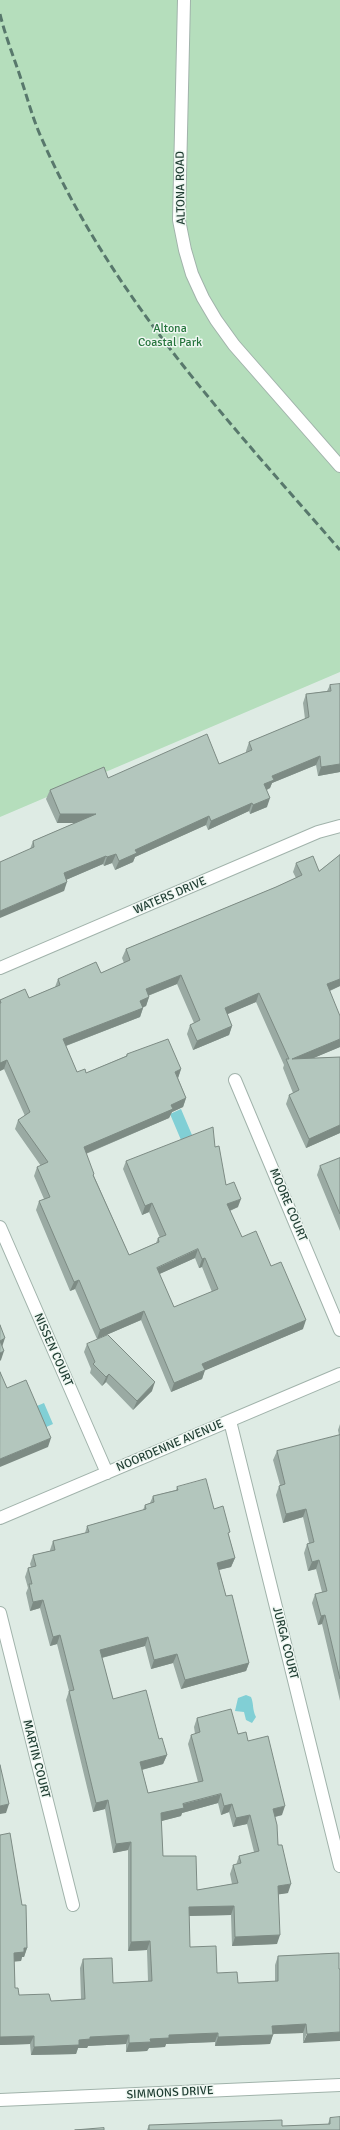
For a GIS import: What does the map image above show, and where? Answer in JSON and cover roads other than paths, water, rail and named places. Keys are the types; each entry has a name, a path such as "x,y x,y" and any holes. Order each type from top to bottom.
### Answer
{"street":[{"name":"ALTONA ROAD","path":"184,0 179,220 184,250 192,274 203,298 234,346 340,466"},
{"name":"WATERS DRIVE","path":"0,968 318,832 340,826"},
{"name":"MOORE COURT","path":"235,1080 340,1330"},
{"name":"NISSEN COURT","path":"0,1227 107,1473"},
{"name":"NOORDENNE AVENUE","path":"0,1518 340,1374"},
{"name":"JURGA COURT","path":"230,1420 340,1866"},
{"name":"MARTIN COURT","path":"0,1613 73,1905"},
{"name":"SIMMONS DRIVE","path":"0,2100 340,2085"}],"water":[{"path":"181,1109 192,1135 181,1140 170,1114"},
{"path":"44,1403 53,1424 42,1429 32,1408"},
{"path":"246,1695 251,1697 256,1717 252,1723 246,1720 244,1712 235,1711 238,1698"}],"railway":[{"path":"0,14 32,114 41,137 69,195 101,250 136,303 174,354 214,404 340,550"}],"park label":[{"name":"Altona Coastal Park","path":"170,336"}]}
